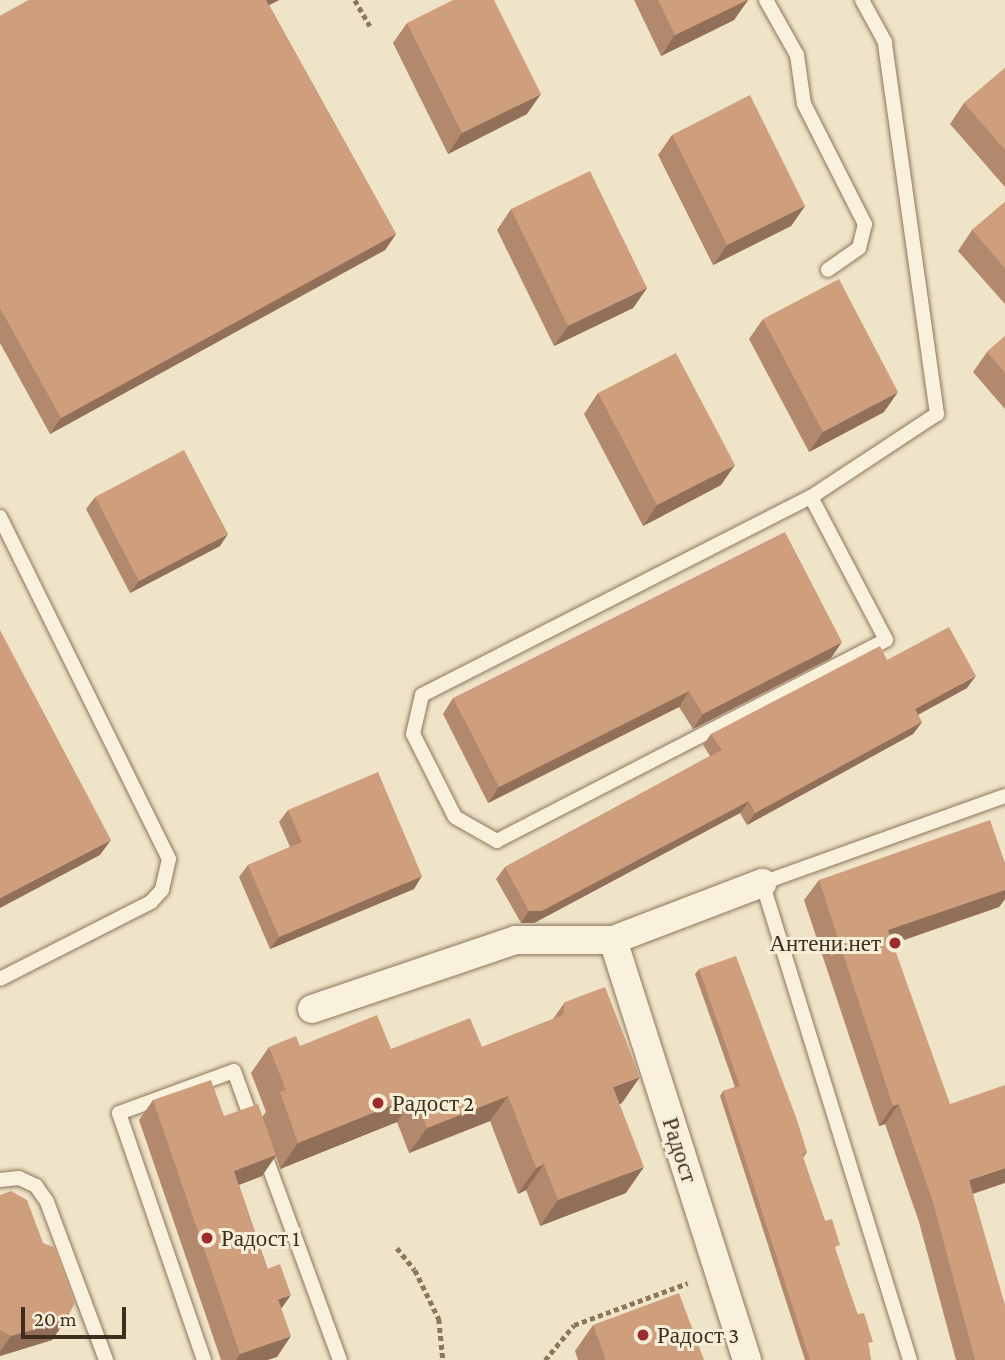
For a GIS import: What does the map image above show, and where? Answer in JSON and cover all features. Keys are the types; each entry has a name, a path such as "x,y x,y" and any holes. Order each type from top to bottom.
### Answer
{"street":[{"path":"312,1009 516,940 613,940 762,883"},
{"name":"Радост","path":"613,940 747,1360"}],"lane":[{"path":"766,0 797,55 804,104 865,224 859,248 828,270"},
{"path":"811,497 886,640 497,841 455,817 413,734 422,695 811,497 937,414 886,42 862,0"},
{"path":"0,517 169,859 162,890 151,902 0,979"},
{"path":"910,1360 762,883 1005,796"},
{"path":"204,1360 119,1113 234,1071 340,1360"},
{"path":"0,1180 19,1178 36,1186 47,1202 106,1360"}],"path":[{"path":"355,0 370,26"},
{"path":"397,1248 415,1269 439,1319 443,1360"},
{"path":"545,1360 574,1325 683,1288 715,1259"}],"building":[{"path":"29,0 266,0 396,234 61,418 0,308 0,16"},
{"path":"453,0 494,0 541,94 462,133 407,23"},
{"path":"658,0 747,0 675,35"},
{"path":"1005,68 1005,150 964,103"},
{"path":"750,95 805,206 727,245 672,135"},
{"path":"590,171 647,288 568,326 511,209"},
{"path":"1005,202 1005,268 972,230"},
{"path":"839,279 898,392 823,432 763,319"},
{"path":"1005,336 1005,373 987,352"},
{"path":"676,353 735,465 657,505 598,393"},
{"path":"184,450 228,534 139,581 95,497"},
{"path":"785,532 842,642 703,714 689,691 499,787 453,698"},
{"path":"949,627 976,676 915,709 922,722 755,813 749,801 542,911 529,911 505,867 722,750 711,734 880,646 887,660"},
{"path":"0,630 111,840 0,898"},
{"path":"378,772 422,876 279,937 248,865 302,842 288,810"},
{"path":"990,820 1005,863 1005,890 888,930 950,1104 1005,1085 1005,1168 969,1180 1005,1305 1005,1360 975,1360 933,1202 899,1104 893,1106 819,880"},
{"path":"736,956 797,1120 807,1152 802,1154 825,1221 832,1219 840,1245 835,1247 857,1314 864,1313 873,1342 868,1343 871,1360 810,1360 723,1091 740,1086 699,969"},
{"path":"605,987 640,1077 613,1087 644,1167 558,1200 544,1164 536,1168 508,1096 427,1128 415,1096 298,1143 280,1092 286,1090 269,1047 296,1036 300,1046 377,1015 391,1049 470,1018 482,1047 563,1015 565,1002"},
{"name":"Радост 1","path":"211,1080 224,1116 258,1104 276,1155 234,1171 267,1269 280,1264 291,1295 278,1299 291,1336 240,1354 153,1100"},
{"path":"11,1191 27,1200 43,1243 56,1248 75,1303 66,1320 11,1336 0,1330 0,1195"},
{"path":"679,1293 704,1360 606,1360 593,1325"}],"place":[{"name":"Антени.нет","path":"895,943"},
{"name":"Радост 2","path":"378,1103"},
{"name":"Радост 1","path":"207,1238"},
{"name":"Радост 3","path":"643,1335"}]}
